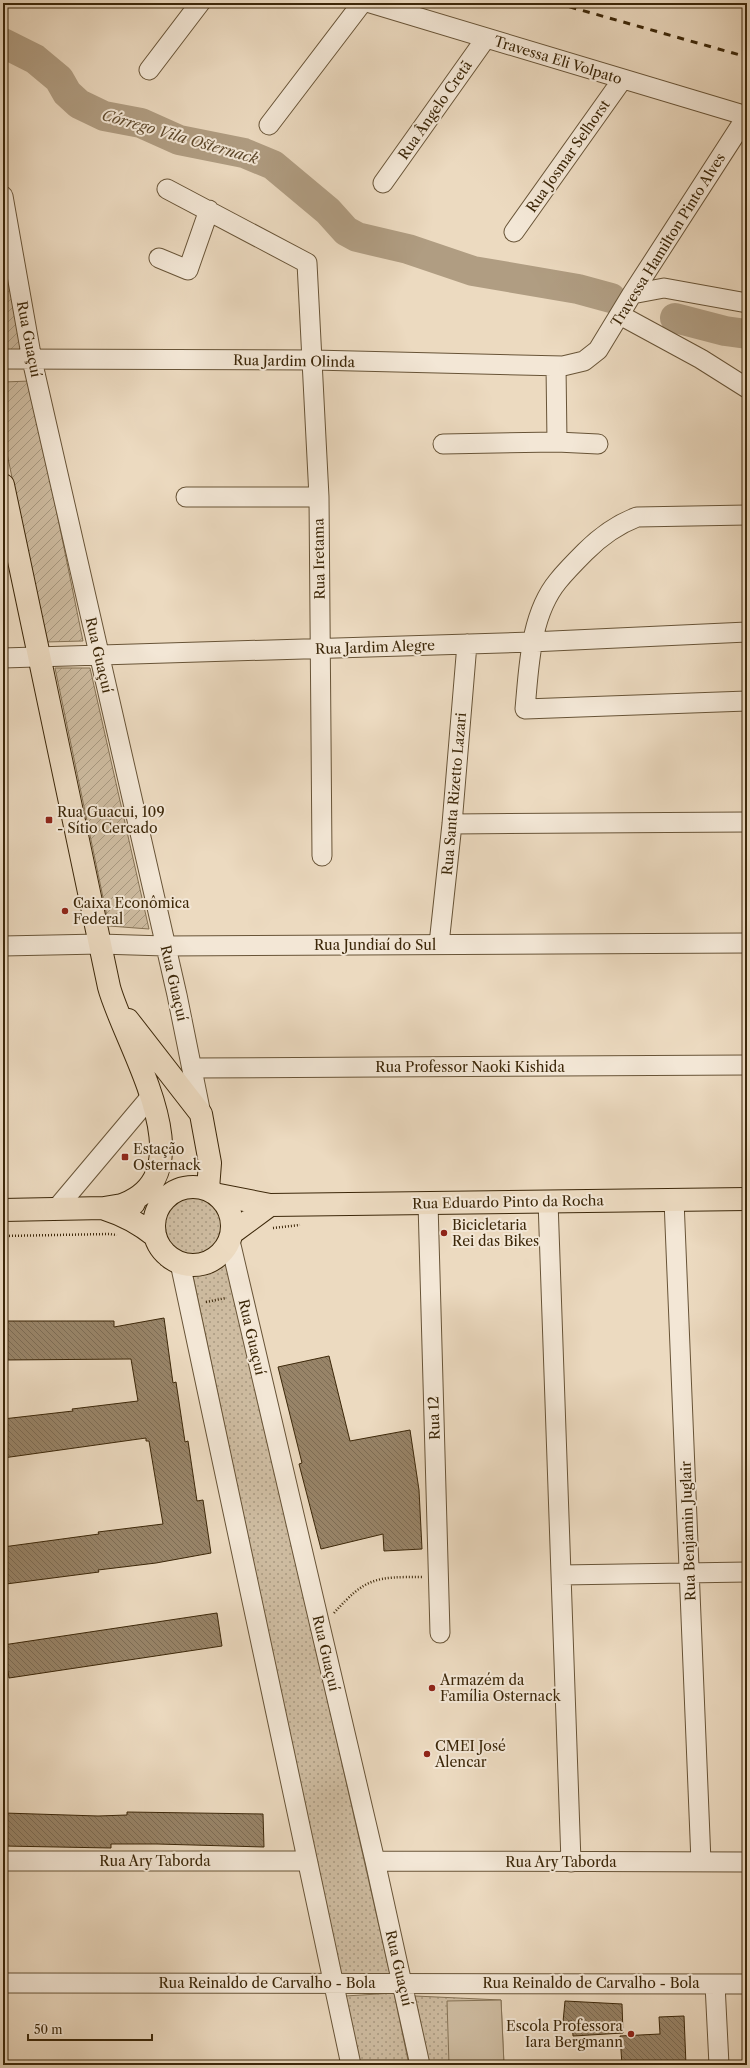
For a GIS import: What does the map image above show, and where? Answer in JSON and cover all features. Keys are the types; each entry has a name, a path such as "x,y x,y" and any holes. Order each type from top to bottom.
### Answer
{"main road":[{"name":"Rua Guaçuí","path":"3,484 112,999 152,1095 159,1123 162,1146 159,1165"},
{"name":"Rua Guaçuí","path":"112,999 201,1114 214,1192"},
{"path":"152,1095 166,1091 176,1092 201,1114"},
{"path":"159,1165 169,1195"},
{"path":"111,1207 135,1198 144,1191 156,1174 159,1165"},
{"path":"3,1210 111,1207 169,1195 185,1187 197,1186 214,1192 230,1212 233,1222 231,1237 224,1251 209,1261 192,1265 172,1265 169,1257 160,1247 152,1243 140,1224 111,1207"},
{"name":"Rua Eduardo Pinto da Rocha","path":"214,1192 270,1205 747,1199"},
{"path":"152,1243 157,1209 169,1195"},
{"path":"231,1237 270,1205"}],"street":[{"path":"148,70 200,3"},
{"path":"269,125 362,3"},
{"name":"Travessa Eli Volpato","path":"370,3 622,80 747,116"},
{"name":"Rua Ângelo Cretã","path":"383,183 486,38"},
{"name":"Rua Josmar Selhorst","path":"514,232 622,80"},
{"name":"Travessa Hamilton Pinto Alves","path":"584,361 598,350 632,294 747,116"},
{"path":"159,258 188,270 209,210 167,188"},
{"name":"Rua Guaçuí","path":"3,196 32,360 165,946 201,1114"},
{"name":"Rua Iretama","path":"209,210 307,263 319,497 322,856"},
{"path":"632,294 664,288 747,303"},
{"path":"620,315 700,359 747,388"},
{"name":"Rua Jardim Olinda","path":"3,359 313,360 556,366 584,361"},
{"path":"556,366 557,442"},
{"path":"443,444 557,442 598,444"},
{"path":"186,497 319,497"},
{"path":"747,515 637,517 622,522 605,533 557,582 545,602 531,642 525,709 747,701"},
{"name":"Rua Jardim Alegre","path":"3,658 531,642 747,632"},
{"name":"Rua Santa Rizetto Lazari","path":"440,944 467,644"},
{"path":"452,824 747,822"},
{"name":"Rua Jundiaí do Sul","path":"3,946 100,944 165,946 747,943"},
{"name":"Rua Professor Naoki Kishida","path":"192,1068 747,1065"},
{"path":"56,1209 152,1095"},
{"name":"Rua Benjamin Juglair","path":"674,1200 702,1862"},
{"path":"548,1201 571,1862"},
{"name":"Rua 12","path":"428,1203 440,1633"},
{"name":"Rua Guaçuí","path":"231,1237 320,1629 375,1862 420,2065"},
{"path":"172,1265 308,1862 351,2065"},
{"path":"561,1575 747,1572"},
{"name":"Rua Ary Taborda","path":"3,1861 308,1862"},
{"name":"Rua Ary Taborda","path":"375,1862 747,1862"},
{"name":"Rua Reinaldo de Carvalho - Bola","path":"3,1983 747,1984"},
{"path":"715,1984 719,2065"}],"path":[{"path":"271,1228 308,1225"},
{"path":"3,1236 109,1234 120,1236"},
{"path":"152,1243 156,1255 172,1265"},
{"path":"199,1304 227,1298"},
{"path":"320,1629 349,1596 373,1580 387,1577 438,1577"}],"shaded area":[{"path":"3,250 23,351 3,350"},
{"path":"30,381 83,641 46,642 3,434 3,382"},
{"path":"55,668 90,668 149,929 109,926"},
{"path":"187,1193 201,1193 213,1198 222,1207 227,1219 225,1239 218,1250 201,1259 187,1259 175,1254 166,1245 161,1233 161,1219 166,1207 175,1198"},
{"path":"228,1264 390,1974 340,1974 193,1276"},
{"path":"394,1993 409,2065 359,2065 345,1996"},
{"path":"415,1996 501,2000 504,2065 429,2065"},
{"path":"501,2000 504,2065 449,2065 447,2001"}],"building":[{"path":"164,1318 173,1383 176,1382 185,1442 188,1441 197,1501 203,1500 211,1553 156,1563 98,1570 99,1572 6,1584 5,1578 3,1578 3,1547 99,1534 98,1532 163,1524 149,1441 146,1441 146,1438 3,1458 3,1419 73,1411 72,1409 138,1401 131,1359 3,1360 3,1321 114,1321 114,1327"},
{"path":"329,1356 350,1441 410,1430 419,1490 422,1549 384,1551 383,1534 321,1549 299,1464 302,1463 278,1367"},
{"path":"217,1613 222,1646 9,1678 8,1671 3,1672 3,1645"},
{"path":"127,1812 263,1814 264,1847 157,1844 111,1844 111,1848 4,1846 4,1813 98,1816 127,1815"},
{"path":"565,2001 622,2004 623,2033 573,2036 572,2021 563,2022"},
{"path":"684,2016 686,2065 622,2065 620,2036 660,2034 659,2017"}],"waterway":[{"name":"Córrego Vila Osternack","path":"3,43 35,59 59,79 67,93 79,104 104,116 141,123 179,140 244,153 273,165 328,211 346,231 357,237 408,249 473,271 578,289 611,298"},
{"name":"Córrego Vila Osternack","path":"675,318 725,331 747,334"}],"railway":[{"path":"556,3 747,57"}],"place":[{"name":"Rua Guacui, 109 - Sítio Cercado","path":"49,820"},
{"name":"Caixa Econômica Federal","path":"65,911"},
{"name":"Estação Osternack","path":"125,1157"},
{"name":"Bicicletaria Rei das Bikes","path":"444,1233"},
{"name":"Armazém da Família Osternack","path":"432,1688"},
{"name":"CMEI José Alencar","path":"427,1754"},
{"name":"Escola Professora Iara Bergmann","path":"631,2034"}]}
